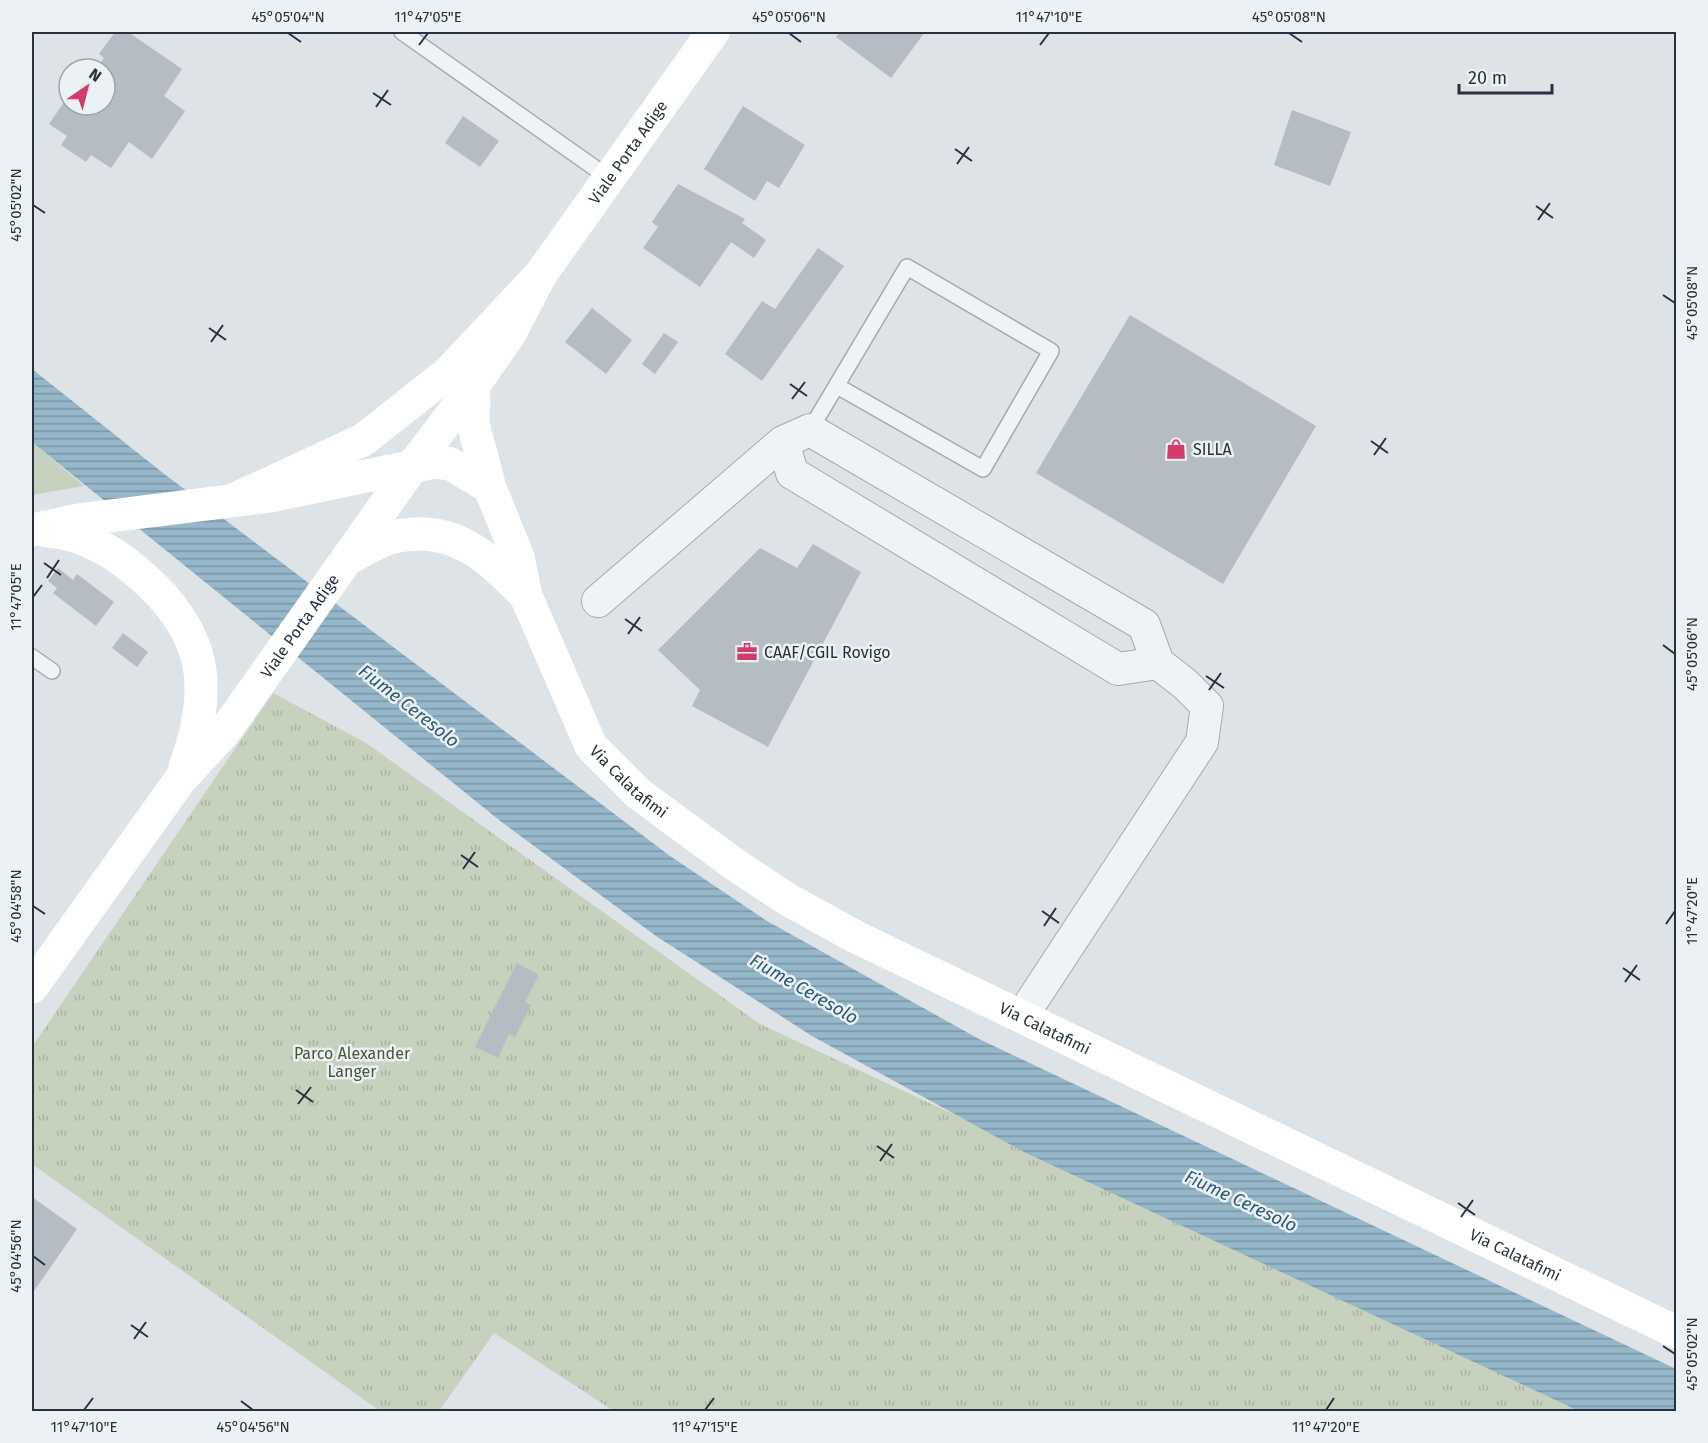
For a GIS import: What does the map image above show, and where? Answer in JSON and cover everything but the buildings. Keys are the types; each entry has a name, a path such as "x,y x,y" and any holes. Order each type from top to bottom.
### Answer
{"main road":[{"name":"Viale Porta Adige","path":"32,987 180,780 225,730 412,467 474,385 509,335 541,274 713,32"},
{"name":"Viale Porta Adige","path":"233,500 332,455 385,424 448,373 541,274"},
{"name":"Via Calatafimi","path":"474,385 473,423 490,489 518,557 526,596 591,746 639,794 734,864 787,899 948,982 1677,1332"},
{"path":"412,467 444,462 490,489"},
{"name":"Viale Porta Adige","path":"32,530 78,520 270,496 412,467"},
{"name":"Viale Porta Adige","path":"32,530 60,532 82,538 106,550 151,583 186,625 195,647 202,701 196,735 180,780"},
{"name":"Via Calatafimi","path":"349,558 392,538 416,534 448,537 474,548 493,562 526,596"}],"street":[{"path":"598,601 797,436"},
{"path":"797,436 792,473 1118,669 1158,663"},
{"path":"797,436 1144,625 1158,663 1185,684 1207,706 1202,742 1022,1016"}],"lane":[{"path":"402,32 609,178"},
{"path":"797,436 837,386 907,267 1051,351 983,469 837,386"},
{"path":"32,657 52,671"}],"green space":[{"path":"32,442 84,486 32,495"},
{"name":"Parco Alexander Langer","path":"273,693 366,743 760,1024 1591,1411 614,1411 494,1333 439,1411 380,1411 32,1164 32,1047"}],"water":[{"name":"Fiume Ceresolo","path":"32,369 163,473 670,856 767,921 979,1039 1676,1369 1676,1411 1579,1411 1026,1153 812,1036 656,936 499,820 32,442"}],"place":[{"name":"SILLA","path":"1176,449"},
{"name":"CAAF/CGIL Rovigo","path":"747,652"}]}
